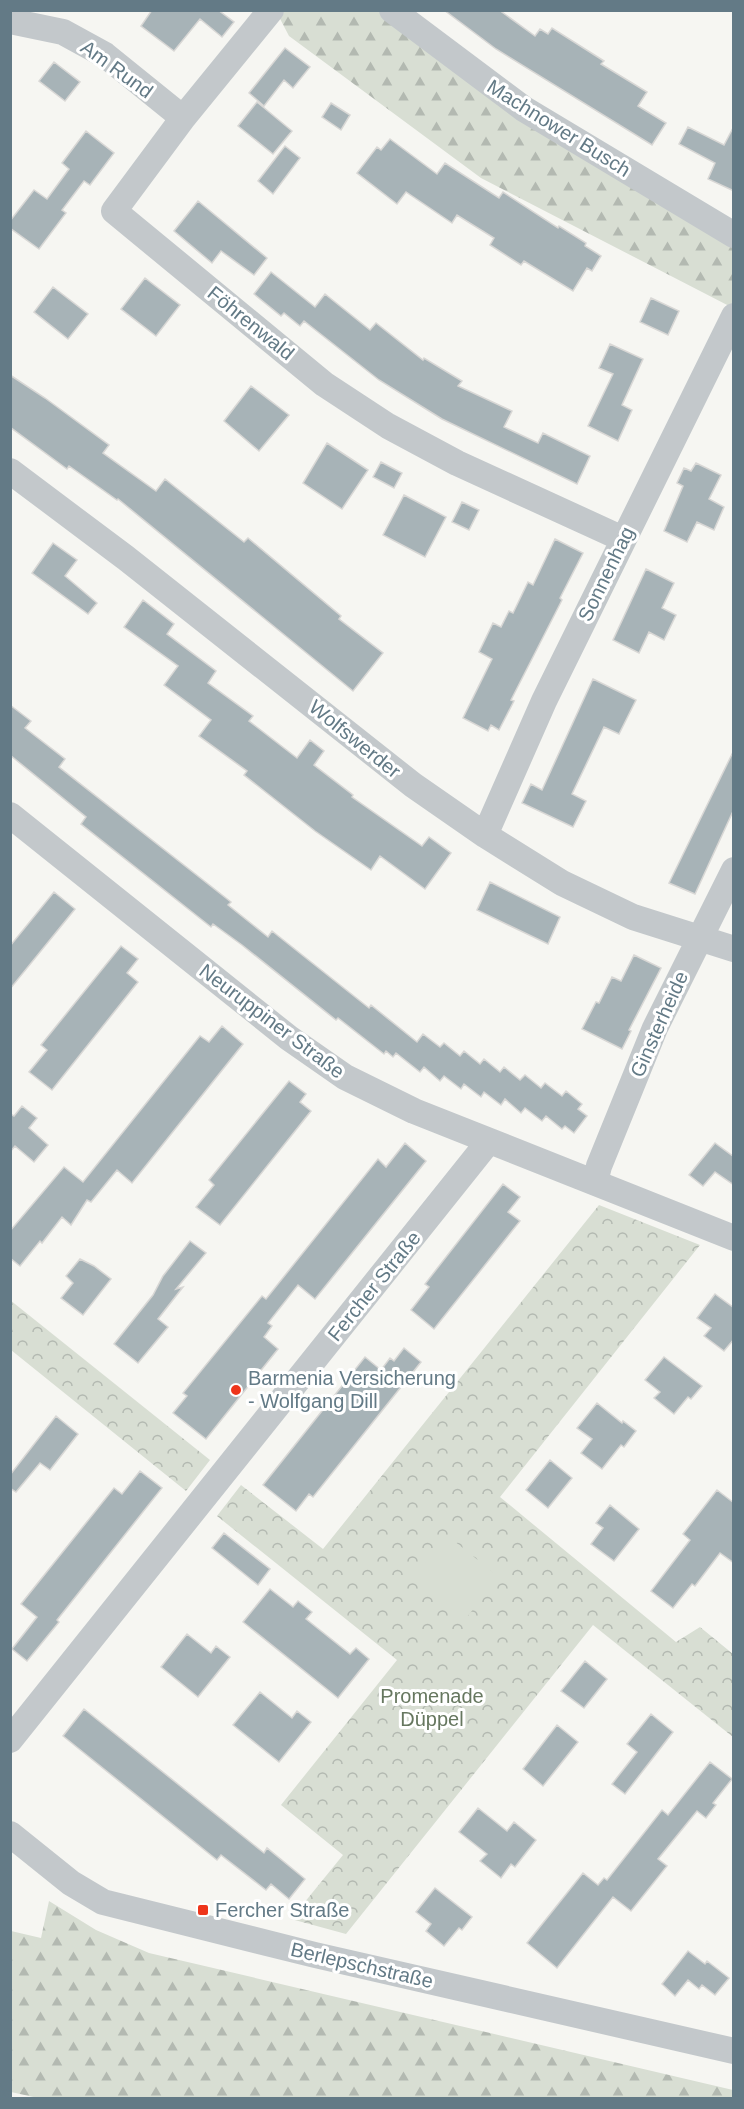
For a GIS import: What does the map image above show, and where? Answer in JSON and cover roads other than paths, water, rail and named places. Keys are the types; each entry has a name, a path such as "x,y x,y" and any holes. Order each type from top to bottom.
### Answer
{"street":[{"name":"Föhrenwald","path":"271,10 183,118 114,211 324,384 388,426 457,463 623,539"},
{"name":"Machnower Busch","path":"392,10 524,110 734,235"},
{"name":"Am Rund","path":"10,21 63,32 105,55 183,118"},
{"name":"Sonnenhag","path":"485,835 544,701 734,316"},
{"name":"Wolfswerder","path":"10,471 126,558 413,785 485,835 562,883 633,917 734,949"},
{"name":"Neuruppiner Straße","path":"10,815 289,1038 345,1077 414,1111 734,1238"},
{"name":"Ginsterheide","path":"595,1182 611,1135 655,1028 734,870"},
{"name":"Fercher Straße","path":"10,1740 489,1142"},
{"name":"Berlepschstraße","path":"10,1834 71,1883 103,1902 315,1955 734,2051"}],"place":[{"name":"Barmenia Versicherung - Wolfgang Dill","path":"236,1390"},
{"name":"Fercher Straße","path":"203,1910"}],"park label":[{"name":"Promenade Düppel","path":"432,1708"}]}
